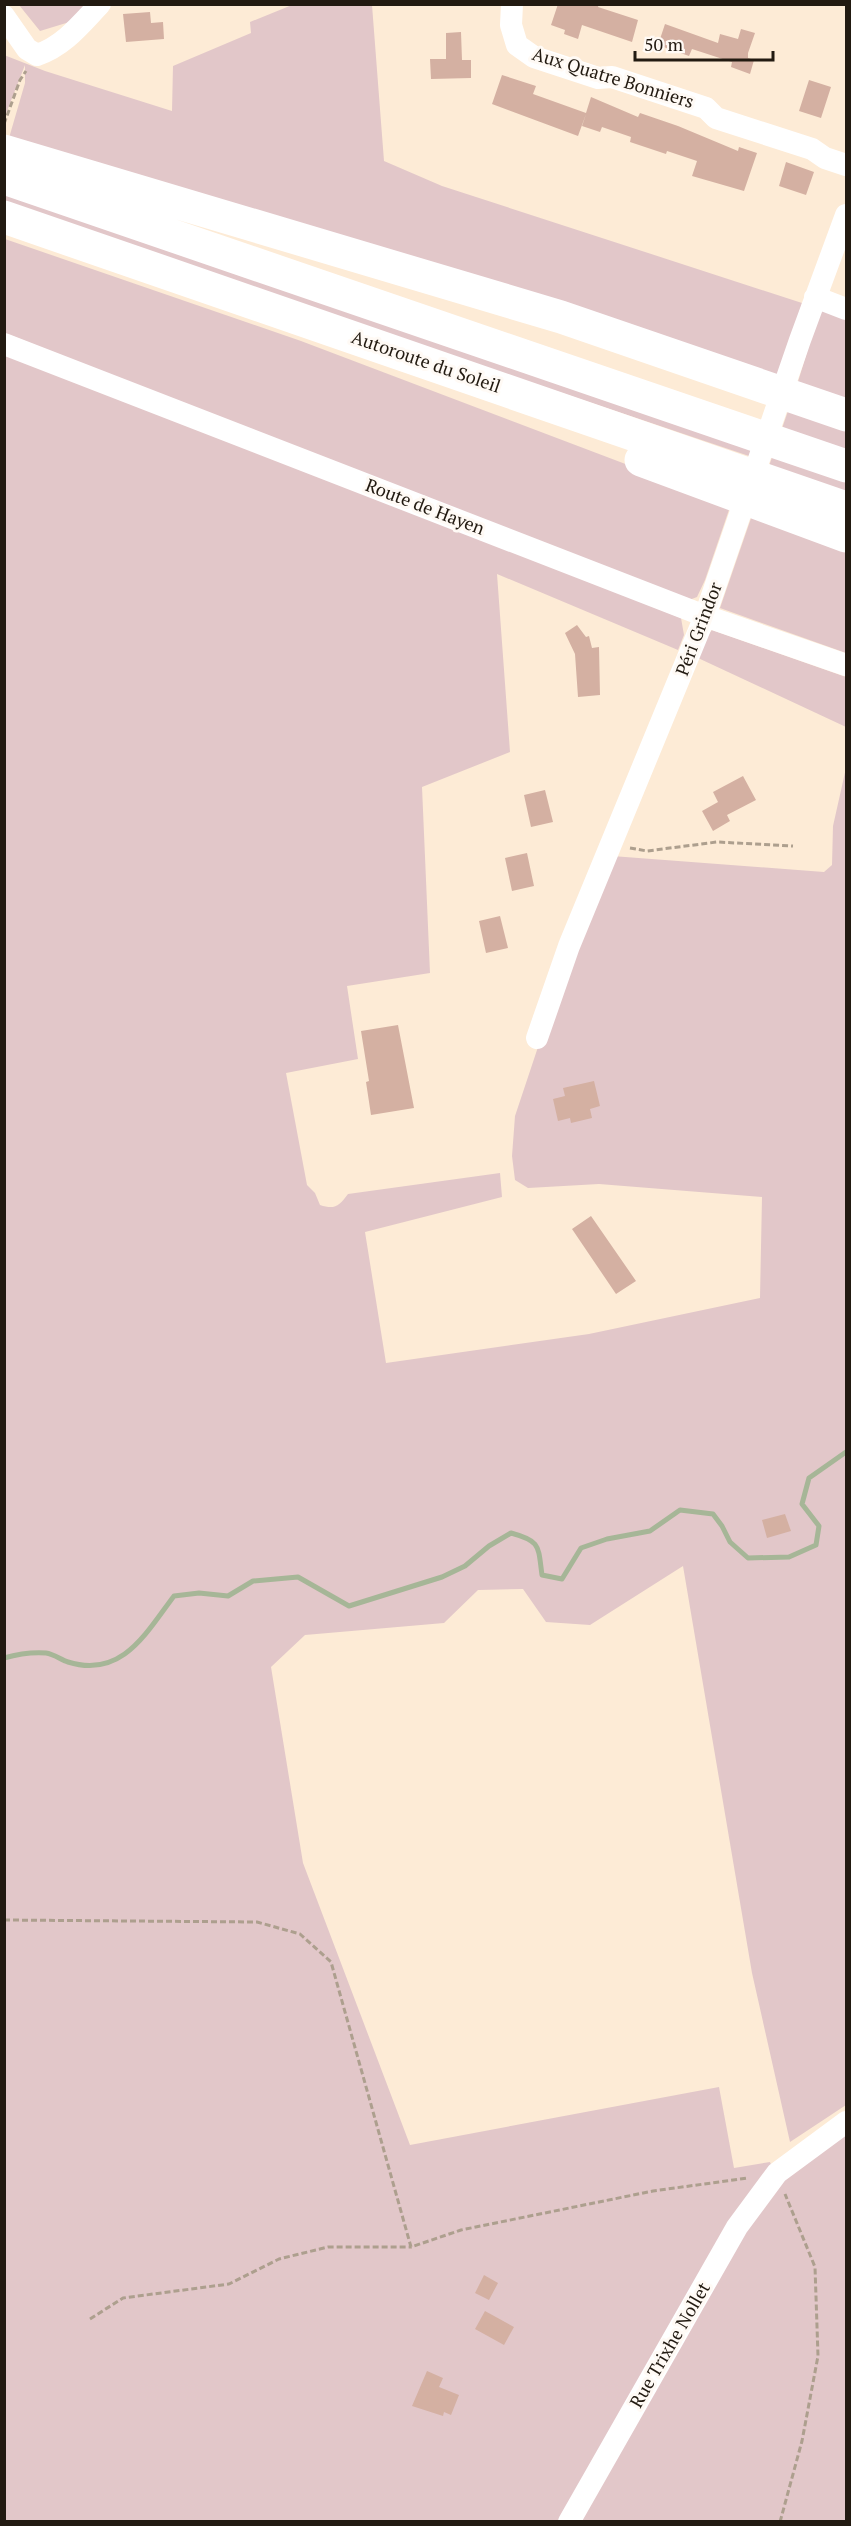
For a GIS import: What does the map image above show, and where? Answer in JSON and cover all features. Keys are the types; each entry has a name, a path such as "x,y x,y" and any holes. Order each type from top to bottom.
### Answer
{"highway":[{"path":"4,151 561,317 846,415"},
{"name":"Autoroute du Soleil","path":"4,178 846,466"},
{"name":"Autoroute du Soleil","path":"4,217 846,508"},
{"path":"432,364 467,396 846,536"}],"street":[{"path":"4,16 27,49 37,55 49,51 66,39 100,4"},
{"name":"Aux Quatre Bonniers","path":"512,4 511,25 517,45 534,57 598,78 612,77 706,108 716,118 812,149 825,158 846,165"},
{"name":"Péri Grindor","path":"537,1038 569,946 705,616 815,297 846,215"},
{"path":"815,297 846,309"},
{"name":"Route de Hayen","path":"4,344 705,616 846,665"},
{"name":"Rue Trixhe Nollet","path":"569,2522 737,2227 777,2173 846,2122"}],"path":[{"path":"4,124 20,80"},
{"path":"611,845 647,851 717,842 794,846"},
{"path":"4,1920 256,1922 300,1934 331,1962 411,2247"},
{"path":"90,2319 123,2298 229,2284 279,2259 328,2247 411,2247 461,2230 653,2191 777,2173 815,2267 818,2356 802,2441 780,2522"}],"shaded area":[{"path":"19,5 89,5 76,20 40,31"},
{"path":"292,5 372,5 384,161 442,186 802,303 780,380 9,138 25,83 25,65 5,116 4,55 45,71 172,111 173,66 251,33 250,22"},
{"path":"5,184 756,444 752,457 5,205"},
{"path":"5,239 301,341 731,504 697,597 684,602 5,333"},
{"path":"820,309 846,319 846,653 720,608 797,385"},
{"path":"4,349 681,618 684,635 678,650 497,574 510,752 422,787 430,973 347,986 358,1059 286,1073 307,1185 315,1193 320,1205 336,1206 348,1194 500,1173 502,1197 365,1232 386,1363 589,1334 760,1298 762,1197 599,1184 528,1188 515,1180 512,1156 515,1116 537,1050 612,856 824,872 832,865 833,826 846,768 846,2105 790,2142 752,1973 683,1566 590,1625 546,1622 523,1589 478,1590 444,1623 305,1635 271,1667 303,1863 410,2145 719,2087 734,2168 770,2162 777,2180 846,2128 846,2521 5,2521"},
{"path":"712,630 846,677 846,727 698,658 701,643"}],"building":[{"path":"558,4 599,4 598,7 638,20 632,42 582,25 578,39 564,34 565,30 551,25"},
{"path":"150,12 151,23 163,22 164,39 126,42 123,14"},
{"path":"665,24 718,43 720,34 738,39 741,29 755,33 748,53 748,58 754,60 750,74 731,67 732,62 692,49 689,56 658,45"},
{"path":"461,32 462,60 471,60 471,78 431,79 430,59 446,59 446,33"},
{"path":"502,75 536,86 533,94 586,113 591,97 638,117 640,113 678,126 738,151 739,147 757,153 744,191 692,176 697,161 630,142 631,137 602,127 600,132 582,126 586,114 578,136 492,104"},
{"path":"809,80 831,87 821,118 799,111"},
{"path":"786,162 814,172 806,195 779,186"},
{"path":"577,625 586,637 589,636 592,648 599,647 600,695 578,697 575,654 565,633"},
{"path":"743,776 756,800 727,815 730,821 713,831 702,811 718,802 713,792"},
{"path":"545,790 553,822 531,827 524,795"},
{"path":"527,853 534,886 512,891 505,858"},
{"path":"500,916 508,948 486,953 479,921"},
{"path":"398,1025 414,1108 371,1115 366,1082 369,1081 361,1031"},
{"path":"594,1081 600,1106 590,1109 592,1118 571,1123 570,1118 558,1121 553,1099 565,1096 563,1088"},
{"path":"591,1216 636,1281 616,1294 572,1229"},
{"path":"785,1514 791,1531 767,1538 762,1520"},
{"path":"484,2275 498,2283 489,2300 475,2293"},
{"path":"485,2311 514,2327 504,2345 475,2329"},
{"path":"427,2371 443,2378 439,2387 459,2395 451,2415 444,2412 443,2416 412,2406"}],"waterway":[{"path":"4,1658 46,1653 68,1662 87,1666 103,1664 131,1649 174,1596 199,1593 228,1596 253,1581 298,1577 349,1606 442,1577 465,1566 489,1546 511,1533 528,1539 536,1546 542,1575 562,1579 581,1548 607,1539 650,1531 680,1510 713,1514 730,1542 748,1558 789,1557 816,1545 819,1526 802,1504 809,1478 846,1452"}]}
